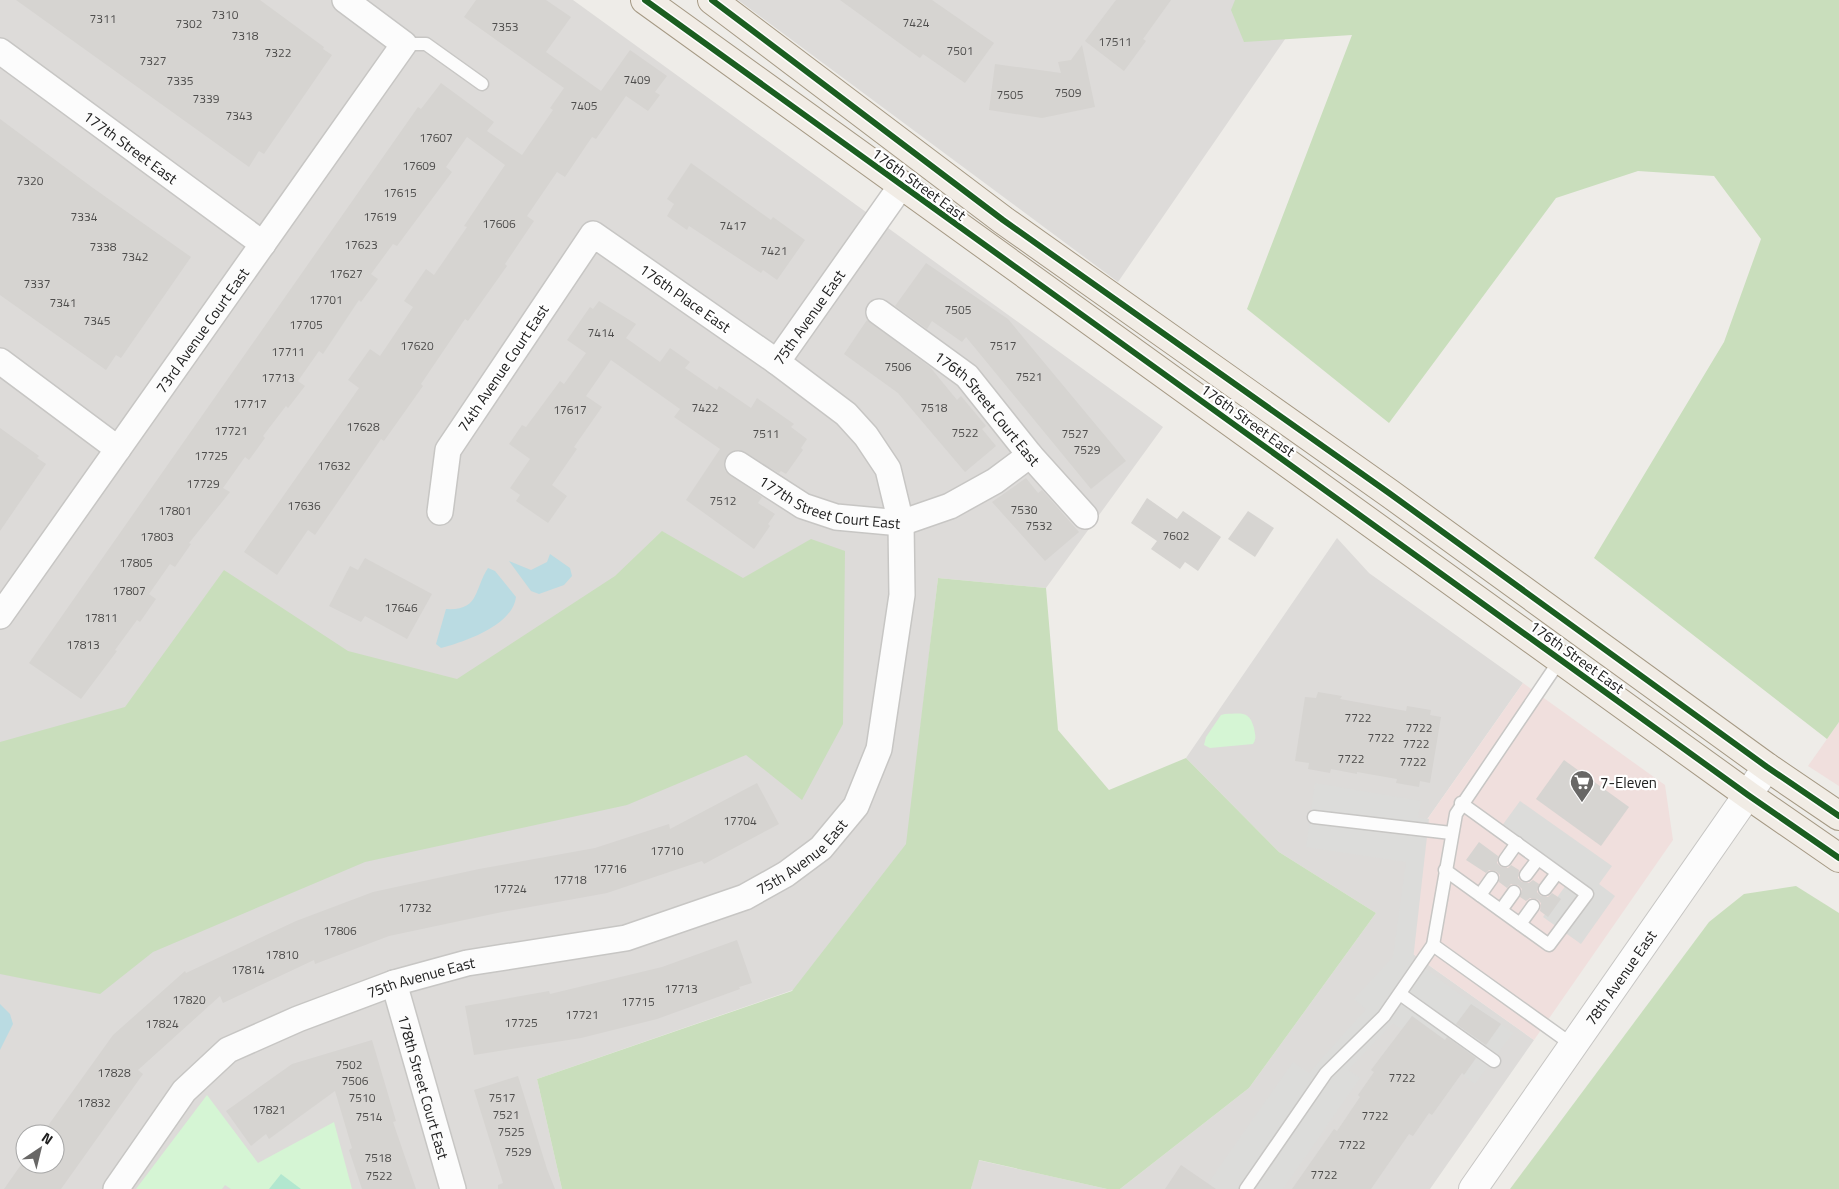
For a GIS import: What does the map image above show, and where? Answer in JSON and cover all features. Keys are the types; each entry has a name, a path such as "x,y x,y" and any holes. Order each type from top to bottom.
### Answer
{"main road":[{"name":"176th Street East","path":"645,0 1560,660 1839,858"},
{"name":"176th Street East","path":"712,0 1003,220 1389,492 1767,767 1839,816"},
{"path":"901,186 927,181 1003,220"}],"street":[{"path":"344,0 404,44"},
{"name":"73rd Avenue Court East","path":"0,616 404,44"},
{"name":"177th Street East","path":"0,51 262,244"},
{"name":"75th Avenue East","path":"116,1189 184,1091 228,1050 298,1019 394,983 467,963 626,938 745,897 786,874 821,848 856,806 879,749 902,596 901,523 888,469 866,436 846,414 778,362 901,186"},
{"name":"176th Place East","path":"593,234 778,362"},
{"name":"74th Avenue Court East","path":"440,512 448,450 593,234"},
{"name":"176th Street Court East","path":"878,312 967,376 1030,455 1085,516"},
{"path":"0,361 118,449"},
{"name":"177th Street Court East","path":"738,464 803,506 836,517 901,523 950,506 995,481 1030,455"},
{"name":"78th Avenue East","path":"1473,1189 1767,767"},
{"name":"178th Street Court East","path":"394,983 453,1189"}],"lane":[{"path":"404,44 426,44 482,84"},
{"path":"1246,1189 1326,1073 1384,1016 1433,944 1451,833 1456,814 1461,803 1560,660"},
{"path":"1445,870 1549,946 1587,894 1461,803"},
{"path":"1314,817 1451,833"},
{"path":"1505,860 1517,843"},
{"path":"1526,875 1538,859"},
{"path":"1546,889 1557,873"},
{"path":"1480,895 1492,878"},
{"path":"1501,910 1514,892"},
{"path":"1520,924 1533,906"},
{"path":"1433,944 1574,1046"},
{"path":"1400,994 1494,1061"}],"shaded area":[{"path":"0,0 573,0 1163,427 1046,588 938,578 894,955 537,1079 562,1189 0,1189"},
{"path":"738,0 1312,0 1118,282"},
{"path":"1337,538 1369,573 1523,683 1426,821 1409,951 1534,1040 1430,1189 1120,1189 1249,1088 1376,913 1279,852 1186,758"},
{"path":"1523,683 1665,785 1673,840 1534,1040 1409,951 1426,821"},
{"path":"1839,722 1839,786 1808,766"},
{"path":"1315,783 1421,801 1418,818 1429,819 1413,960 1513,1033 1475,1084 1393,1023 1348,1070 1360,1078 1283,1189 1204,1189 1293,1062 1309,1073 1366,1009 1354,999 1393,957 1406,862 1306,847"},
{"path":"1520,801 1612,866 1599,884 1615,896 1581,944 1543,917 1566,885 1496,834"},
{"path":"978,1160 1107,1189 971,1189"}],"green space":[{"path":"1235,0 1839,0 1839,722 1827,739 1594,558 1724,342 1761,239 1714,176 1638,171 1556,198 1389,423 1247,309 1352,35 1244,42 1231,10"},
{"path":"662,531 743,578 811,539 845,551 843,724 802,800 746,755 627,805 365,862 153,952 100,994 0,974 0,742 125,707 224,570 348,651 457,679 615,576"},
{"path":"938,578 1046,588 1058,730 1109,790 1186,758 1279,852 1376,913 1249,1088 1120,1189 1107,1189 979,1160 971,1189 562,1189 537,1079 792,991 906,844"},
{"path":"1244,714 1250,718 1255,735 1253,744 1210,748 1204,745 1206,737 1221,715"},
{"path":"1796,886 1839,913 1839,1189 1510,1189 1709,922 1744,894"},
{"path":"207,1095 258,1163 334,1122 352,1189 231,1189 225,1185 222,1189 136,1189"},
{"path":"281,1174 301,1189 269,1189"}],"water":[{"path":"550,554 570,568 572,576 564,585 539,594 531,591 509,561 531,570 547,562"},
{"path":"488,568 495,571 516,597 513,607 497,624 486,631 441,648 436,644 446,609 457,609 471,602"},
{"path":"0,1004 10,1014 13,1024 0,1050"}],"building":[{"path":"16,0 260,0 324,47 323,49 332,55 264,154 259,151 249,167"},
{"path":"476,0 546,0 571,17 546,52 601,91 630,50 667,76 655,92 660,95 648,111 626,96 596,139 592,137 565,177 557,172 527,216 534,221 505,264 507,266 468,321 465,319 421,384 423,386 384,441 381,439 315,535 308,530 277,575 244,552 359,388 348,380 370,349 380,356 413,307 404,301 426,269 434,275 467,227 464,226 505,165 467,137 446,167 452,172 397,246 393,244 371,274 378,279 361,302 359,300 323,354 319,351 298,381 305,386 288,408 286,406 263,436 265,438 249,460 245,457 223,488 230,492 189,543 191,544 175,567 170,564 149,594 156,599 140,622 137,620 115,650 117,651 81,699 29,663 418,107 421,109 441,83 494,122 487,131 522,155 553,110 550,108 564,88 464,17"},
{"path":"840,0 932,0 994,43 965,83 923,54 920,58"},
{"path":"1116,0 1171,0 1143,39 1146,41 1124,71 1085,41"},
{"path":"1082,45 1095,107 1042,118 989,110 995,64 1061,73 1058,62 1071,60"},
{"path":"0,119 191,257 121,358 116,355 106,370 0,295"},
{"path":"691,163 771,220 773,217 805,240 777,280 763,270 761,273 689,226 687,230 667,216 674,204 667,199"},
{"path":"926,263 1008,319 1126,461 1091,489 966,337 962,342 932,321 927,329 895,306"},
{"path":"599,301 636,324 626,338 660,362 670,348 690,362 685,368 717,390 719,386 751,408 757,398 794,424 791,427 807,439 801,448 803,450 786,474 781,471 779,473 739,450 732,451 726,457 725,471 762,497 758,503 775,514 768,524 770,526 754,549 686,500 720,449 674,417 680,409 611,360 586,396 602,407 574,447 577,449 552,485 567,496 548,523 516,501 520,495 510,488 530,459 509,444 522,425 526,427 560,381 564,384 586,353 567,340 590,307 593,309"},
{"path":"867,320 930,367 957,400 961,396 986,426 982,429 996,446 965,472 898,393 844,354"},
{"path":"0,428 39,456 37,458 46,464 0,531"},
{"path":"1026,478 1038,493 1042,490 1079,532 1045,561 992,502"},
{"path":"1147,498 1177,519 1183,511 1221,537 1198,571 1185,562 1180,569 1151,549 1157,541 1131,523"},
{"path":"1248,511 1274,528 1255,557 1228,539"},
{"path":"365,558 432,594 407,639 365,616 361,622 329,606 350,566 358,570"},
{"path":"1318,692 1342,696 1340,699 1406,711 1407,706 1431,710 1430,715 1441,717 1430,783 1420,781 1419,787 1396,783 1397,779 1357,772 1357,774 1331,769 1330,773 1308,769 1309,763 1295,761 1305,697 1316,698"},
{"name":"7-Eleven","path":"1564,760 1629,807 1601,846 1536,799"},
{"path":"757,783 779,824 704,864 702,861 607,893 502,912 389,936 315,964 314,960 223,1003 220,996 138,1070 143,1074 61,1189 4,1189 15,1173 65,1174 65,1124 49,1124 113,1035 185,971 186,973 296,921 373,892 479,869 595,848 669,824 670,829"},
{"path":"1479,842 1498,856 1497,863 1501,867 1508,868 1511,865 1519,870 1518,878 1522,882 1529,883 1533,880 1539,884 1537,892 1541,896 1548,897 1552,893 1561,899 1548,917 1540,911 1541,903 1537,899 1530,898 1526,901 1520,897 1522,889 1518,885 1511,884 1507,888 1499,882 1500,875 1496,871 1489,870 1486,873 1466,860"},
{"path":"737,940 752,983 739,987 740,989 657,1019 581,1038 474,1055 465,1006 549,991 550,994 662,967"},
{"path":"1471,1004 1501,1024 1486,1045 1456,1024"},
{"path":"1412,1016 1445,1040 1447,1037 1476,1058 1464,1075 1462,1073 1432,1115 1429,1113 1413,1136 1409,1134 1371,1189 1292,1189 1334,1129 1337,1131 1374,1072 1371,1070"},
{"path":"372,1040 396,1121 393,1122 416,1189 362,1189 349,1150 352,1148 335,1091 269,1139 266,1134 251,1146 226,1111 292,1064"},
{"path":"518,1076 555,1189 498,1189 498,1185 503,1183 474,1090"},
{"path":"1181,1165 1216,1189 1165,1189"}],"cycle path":[{"path":"645,0 1748,795 1839,858"},
{"path":"712,0 1003,220 1389,493 1767,767 1839,816"}],"place":[{"name":"7-Eleven","path":"1582,803"}]}
